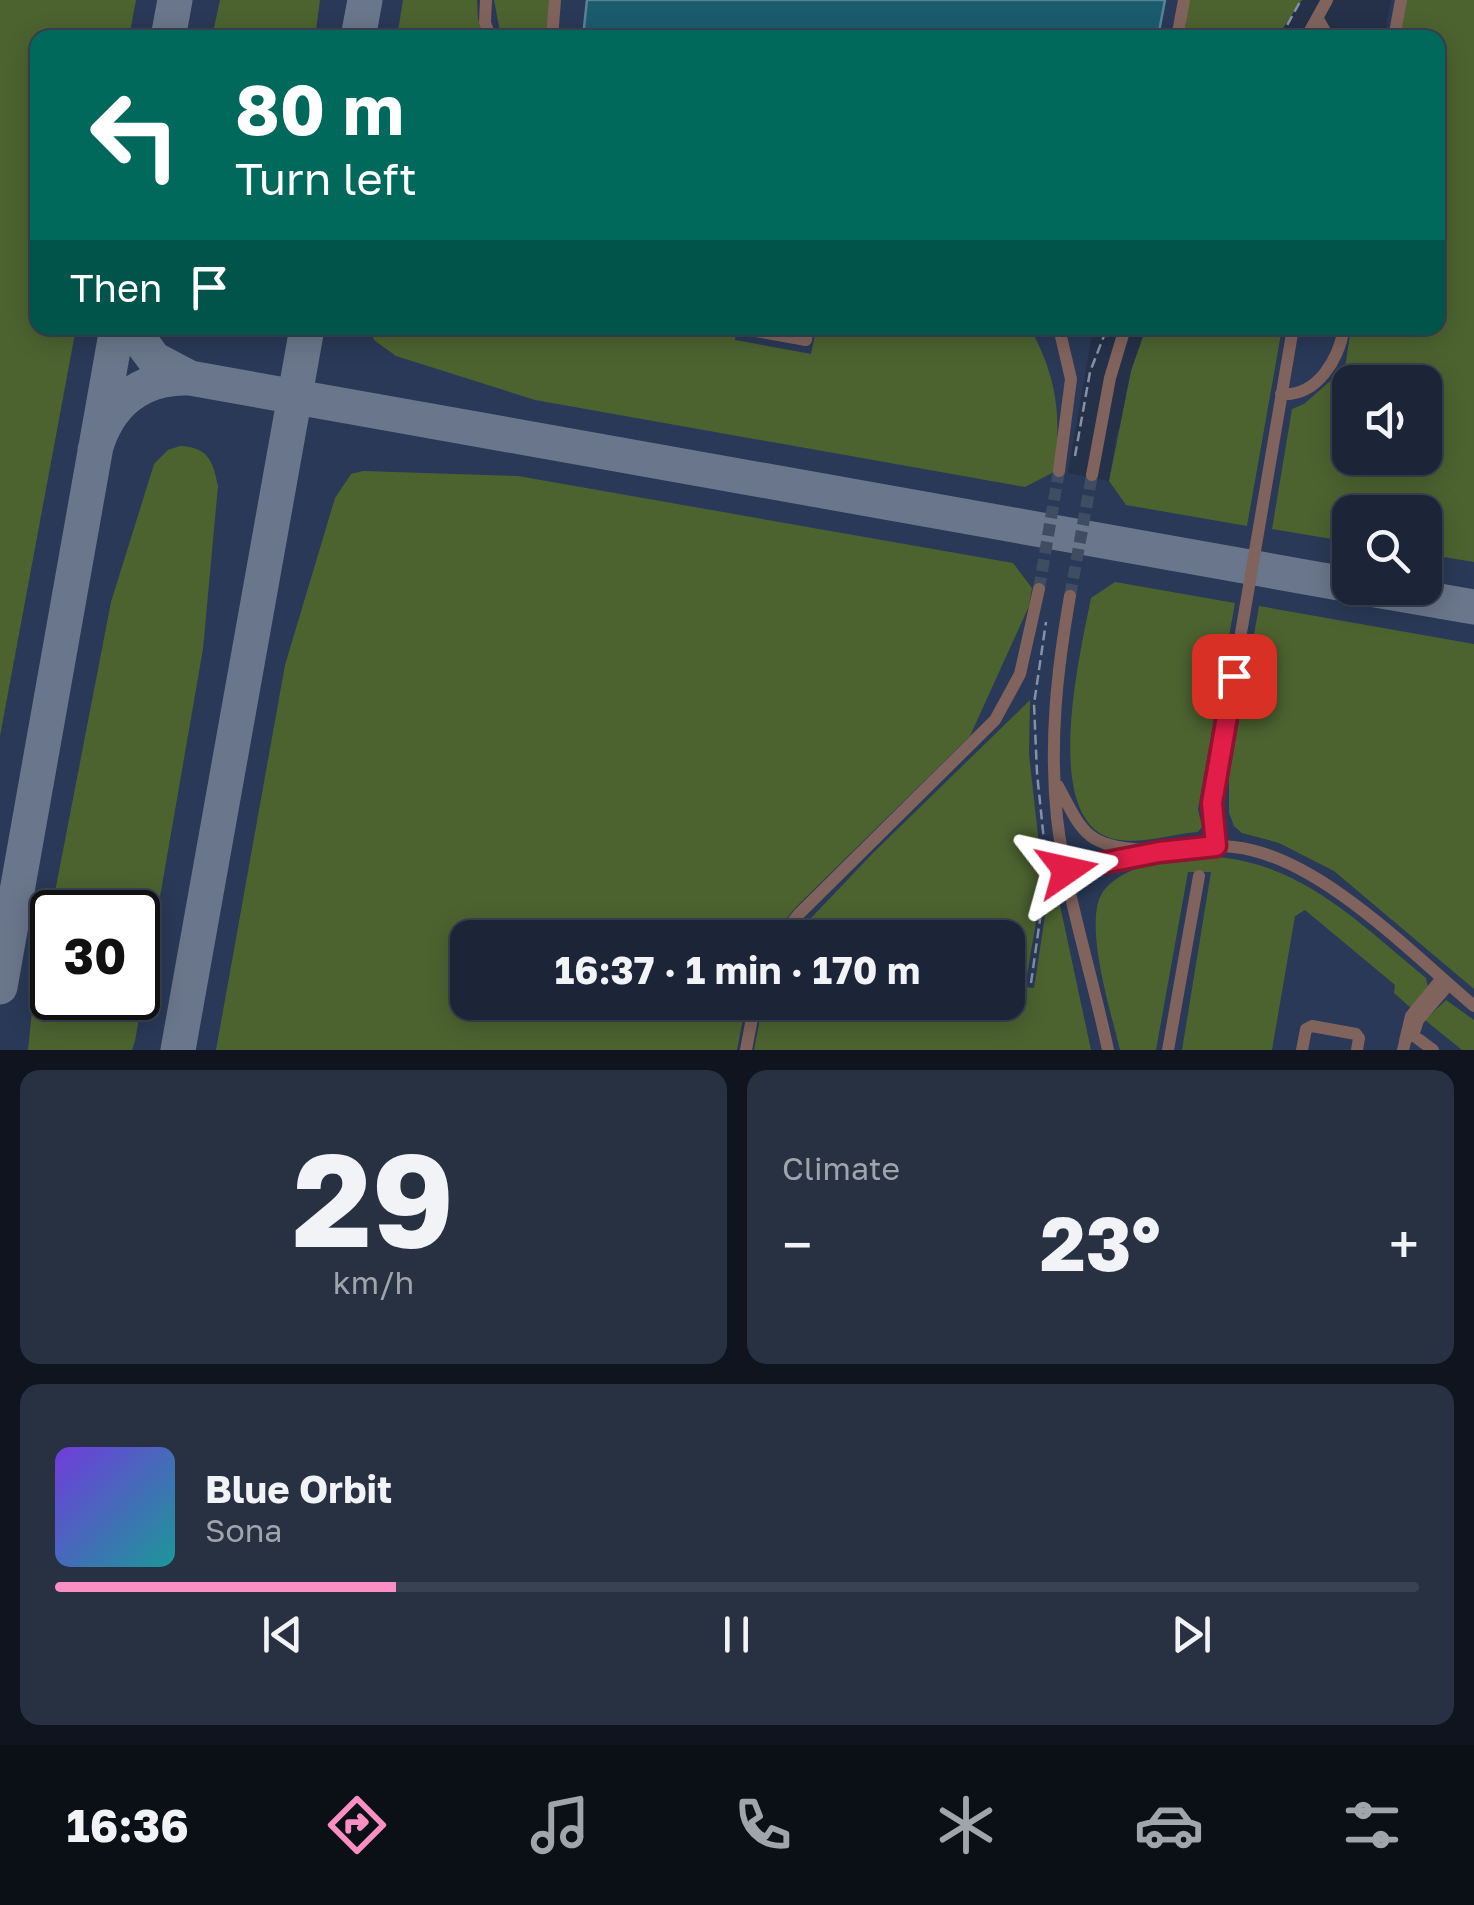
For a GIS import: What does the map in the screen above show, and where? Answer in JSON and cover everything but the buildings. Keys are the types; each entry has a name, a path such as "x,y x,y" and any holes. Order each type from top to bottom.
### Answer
{"street":[{"path":"486,0 488,30"},
{"path":"553,30 555,0"},
{"path":"1179,30 1184,0"},
{"path":"1311,30 1327,0"},
{"path":"1395,30 1400,0"},
{"path":"1318,18 1324,30"},
{"path":"778,335 806,340 807,335"},
{"path":"1060,471 1071,379 1061,335"},
{"path":"1092,475 1103,411 1123,335"},
{"path":"1216,846 1212,803 1292,335"},
{"path":"1282,394 1298,394 1330,368 1343,335"},
{"path":"794,920 995,720 1020,674 1039,589"},
{"path":"1070,596 1053,732 1058,818 1108,1050"},
{"path":"1056,780 1080,826 1092,838 1107,846 1159,852"},
{"path":"1067,870 1159,852 1216,846 1266,854 1304,870 1341,896 1474,1006"},
{"path":"1168,1050 1198,876"},
{"path":"1433,1050 1407,1042 1411,1016 1445,982"},
{"path":"746,1050 752,1020"},
{"path":"1302,1050 1306,1029 1312,1026 1356,1034 1357,1050"}],"path":[{"path":"1284,30 1301,0"},
{"path":"1075,456 1090,372 1104,335"},
{"path":"1031,982 1048,870 1036,773 1034,704 1048,610"}],"shaded area":[{"path":"0,0 1198,0 1193,30 30,30 30,335 1092,335 1068,473 1109,481 1117,432 1201,335 1445,335 1445,30 1385,30 1391,0 1474,0 1474,1050 0,1050"},
{"path":"587,0 1165,0 1159,30 584,30"}],"green space":[{"path":"0,0 136,0 130,30 30,30 30,335 75,335 0,736"},
{"path":"220,0 320,0 316,30 214,30"},
{"path":"403,0 477,0 481,30 398,30"},
{"path":"494,0 552,0 549,30 500,30"},
{"path":"1188,0 1302,0 1282,30 1183,30"},
{"path":"1404,0 1474,0 1474,562 1442,557 1442,495 1332,495 1332,539 1272,529 1292,409 1304,404 1332,379 1332,475 1442,475 1442,365 1345,365 1350,335 1445,335 1445,30 1399,30"},
{"path":"372,335 735,335 735,340 811,354 815,335 1034,335 1055,397 1054,472 1025,487 535,400 396,356"},
{"path":"1144,335 1281,335 1247,526 1126,505 1109,481 1131,371"},
{"path":"180,446 197,449 208,457 218,486 203,649 160,897 160,890 55,890 111,602 154,464 168,450"},
{"path":"363,471 518,476 1013,563 1032,588 1029,606 970,736 785,920 450,920 450,1020 743,1020 737,1050 216,1050 285,665 335,498 351,474"},
{"path":"1115,582 1235,603 1198,809 1202,827 1198,832 1145,840 1114,839 1091,826 1077,801 1071,769 1071,732 1080,655 1091,598"},
{"path":"1259,606 1474,644 1474,989 1334,871 1279,843 1242,833 1234,826 1229,813 1229,778"},
{"path":"1030,700 1029,754 1043,881 1025,987 1025,920 809,920"},
{"path":"1217,857 1277,872 1330,901 1426,978 1428,987 1412,1009 1394,993 1395,985 1305,910 1295,916 1272,1050 1182,1050 1211,872 1188,872 1156,1050 1120,1050 1097,943 1098,903 1105,889 1142,867"},
{"path":"1055,882 1091,1050 754,1050 760,1020 1025,1020 1025,987 1034,988 1050,883"},
{"path":"1446,1000 1474,1020 1474,1050 1462,1050 1425,1020"},
{"path":"31,1020 139,1020 132,1050 28,1050"}],"taxiway":[{"path":"169,30 175,0"},
{"path":"359,30 365,0"},
{"path":"0,987 116,335"},
{"path":"136,335 154,359 190,378"},
{"path":"178,1050 306,335"},
{"path":"95,450 108,419 129,396 156,382 190,378 1332,582"},
{"path":"1442,601 1474,607"}],"tunnel":[{"path":"1039,589 1059,471"},
{"path":"1070,596 1092,475"}],"route":[{"path":"1067,870 1159,852 1216,846 1212,803 1234,676"}]}
